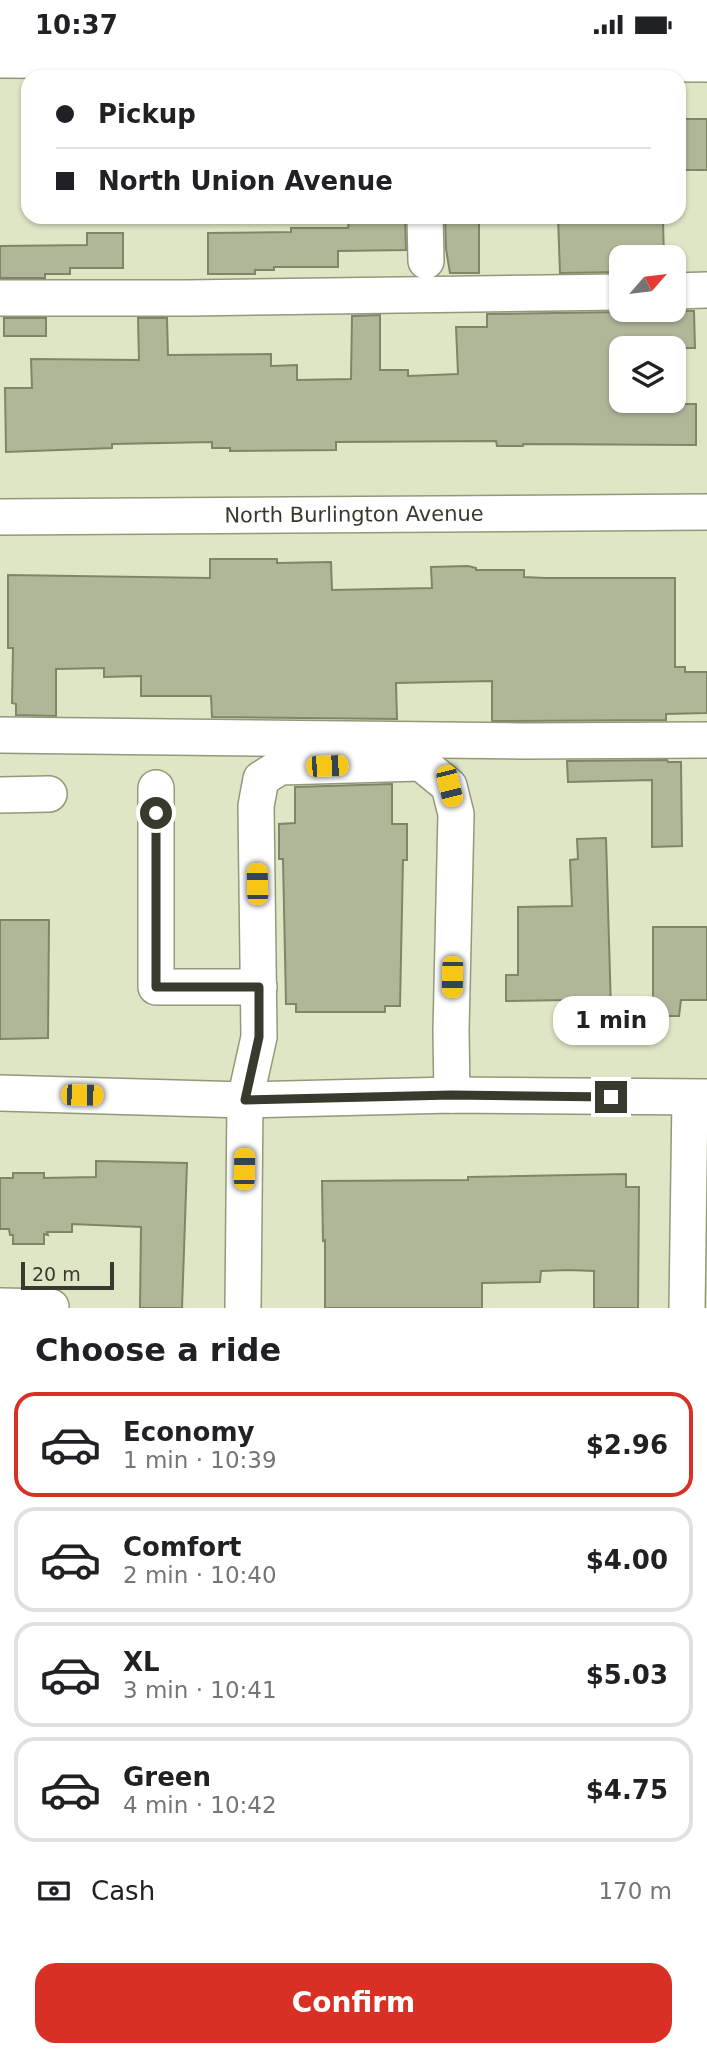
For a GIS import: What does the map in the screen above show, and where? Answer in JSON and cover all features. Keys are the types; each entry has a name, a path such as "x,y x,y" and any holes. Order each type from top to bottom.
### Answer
{"street":[{"path":"0,60 418,70 707,64"},
{"path":"425,224 426,261"},
{"path":"686,291 707,290"},
{"path":"0,298 609,292"},
{"name":"North Burlington Avenue","path":"0,517 707,512"},
{"path":"0,735 521,741 707,740"},
{"path":"243,1308 245,1100 259,1037 256,806 261,779 280,767 421,763 449,786 456,814 452,1095"},
{"path":"156,788 156,987 259,987"},
{"path":"0,795 49,794"},
{"path":"0,1093 245,1100 452,1095 698,1097 687,1308"},
{"path":"0,1306 51,1307"}],"building":[{"path":"686,119 707,119 707,170 686,170"},
{"path":"349,224 405,224 406,250 338,251 338,267 274,267 274,270 255,270 255,274 208,274 208,233 348,228"},
{"path":"445,224 479,224 479,273 450,273"},
{"path":"558,224 663,224 664,245 609,245 609,272 560,273"},
{"path":"87,233 123,233 123,268 70,268 70,274 45,274 45,278 0,278 0,246 87,245"},
{"path":"686,311 694,311 695,348 686,348 686,336 609,336 609,413 686,413 686,404 696,404 696,445 497,446 496,441 336,442 336,450 230,451 230,448 212,448 212,442 112,444 112,448 6,452 5,388 32,388 31,359 139,360 138,318 167,318 168,355 271,354 271,366 297,365 297,380 351,379 352,316 380,315 380,370 408,370 408,376 458,374 456,327 487,327 487,314 609,312 609,322 686,322"},
{"path":"4,318 46,318 46,336 4,336"},
{"path":"210,559 277,559 277,563 331,562 332,590 432,588 431,567 468,566 476,570 524,570 524,577 545,578 675,578 675,667 685,667 685,672 707,672 707,713 666,714 666,720 492,721 492,681 396,683 397,719 212,717 211,696 141,696 141,676 104,677 104,668 56,669 56,716 16,715 16,704 12,703 13,648 8,648 8,575 210,578"},
{"path":"567,761 681,762 682,846 652,847 652,780 568,782"},
{"path":"392,784 392,824 407,824 407,860 403,860 400,1006 385,1006 385,1012 296,1012 296,1004 286,1004 283,859 279,859 279,824 295,823 295,787"},
{"path":"606,838 611,1010 570,1010 567,1000 506,1001 506,975 518,975 518,907 572,906 570,860 578,859 577,839"},
{"path":"0,920 49,920 48,1038 0,1039"},
{"path":"653,927 707,927 707,1000 681,1000 679,1016 653,1016"},
{"path":"96,1161 187,1163 182,1308 140,1308 141,1227 72,1224 72,1232 44,1234 44,1244 13,1244 13,1235 10,1235 9,1229 0,1229 0,1178 13,1178 13,1173 44,1173 44,1178 96,1177"},
{"path":"626,1174 626,1187 639,1187 638,1308 594,1308 594,1271 568,1270 541,1271 540,1282 482,1283 482,1308 325,1308 322,1181 468,1180 468,1177"}],"route":[{"path":"156,813 156,987 259,987 259,1037 245,1100 452,1095 611,1097"}]}
